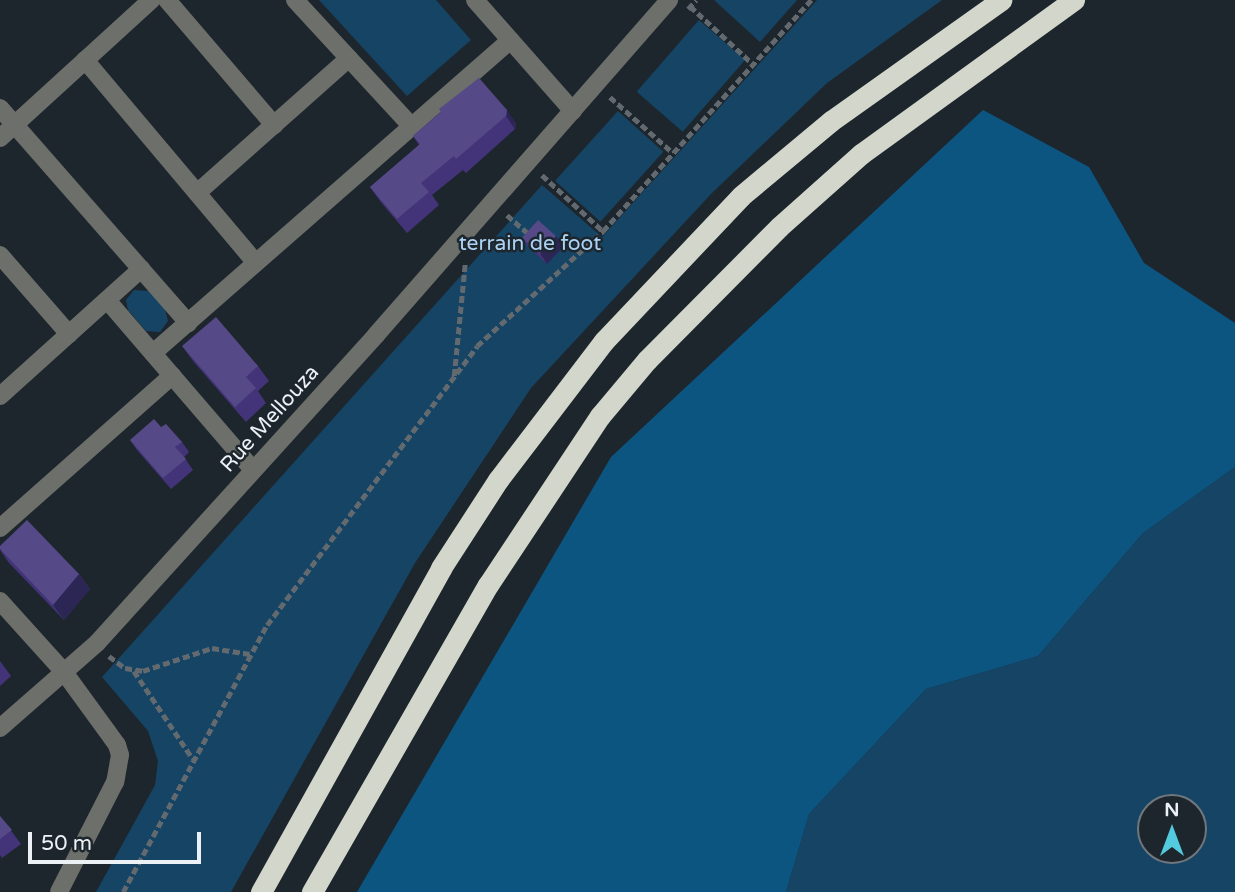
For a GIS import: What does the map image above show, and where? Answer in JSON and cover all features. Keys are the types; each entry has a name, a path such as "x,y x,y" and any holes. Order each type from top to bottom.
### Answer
{"highway":[{"path":"261,892 441,568 498,480 604,341 741,196 831,121 1001,0"},
{"path":"312,892 495,573 592,427 648,360 769,236 861,154 1074,0"}],"street":[{"path":"0,138 151,0"},
{"path":"167,0 274,125"},
{"path":"295,0 412,127"},
{"name":"Rue Mellouza","path":"0,728 97,643 669,0"},
{"path":"485,3 510,40 573,111"},
{"path":"153,353 510,40"},
{"path":"197,193 349,58"},
{"path":"85,60 256,263"},
{"path":"0,108 188,323"},
{"path":"2,261 69,334"},
{"path":"0,396 141,269"},
{"path":"107,300 253,470"},
{"path":"0,528 172,376"},
{"path":"0,601 64,672 117,745 120,765 59,892"}],"path":[{"path":"123,892 250,654 293,587 454,377 488,333 603,231 811,0"},
{"path":"690,6 754,65"},
{"path":"596,85 673,153"},
{"path":"542,175 603,231"},
{"path":"507,215 530,234"},
{"path":"454,377 465,262"},
{"path":"97,643 118,664 134,670 193,759"},
{"path":"134,670 212,648 250,654"}],"green space":[{"path":"319,0 436,0 471,40 407,96"},
{"path":"714,0 797,0 760,42"},
{"name":"terrain de foot","path":"817,0 942,0 827,83 711,194 531,388 415,563 231,892 96,892 155,785 158,761 148,731 102,677 542,185 602,237"},
{"path":"699,20 745,60 683,132 637,92"},
{"path":"618,111 663,152 600,222 555,181"},
{"path":"134,290 149,291 165,309 168,321 160,332 146,331 128,310 126,300"},
{"path":"1235,467 1235,892 786,892 809,814 926,689 1038,656 1143,533"}],"shaded area":[{"path":"983,110 1089,167 1144,263 1235,323 1235,467 1143,533 1038,656 926,689 809,814 786,892 357,892 611,457"}],"building":[{"path":"479,78 507,110 506,116 456,159 454,156 421,183 429,192 397,219 370,187 420,144 413,136 441,112 439,109"},
{"path":"538,220 556,236 540,254 522,238"},
{"path":"216,317 258,366 246,377 256,388 235,407 182,346"},
{"path":"154,419 161,427 166,424 182,442 175,447 186,459 163,478 130,440"},
{"path":"27,520 79,574 53,605 0,549"},
{"path":"0,816 12,830 0,839"}]}
